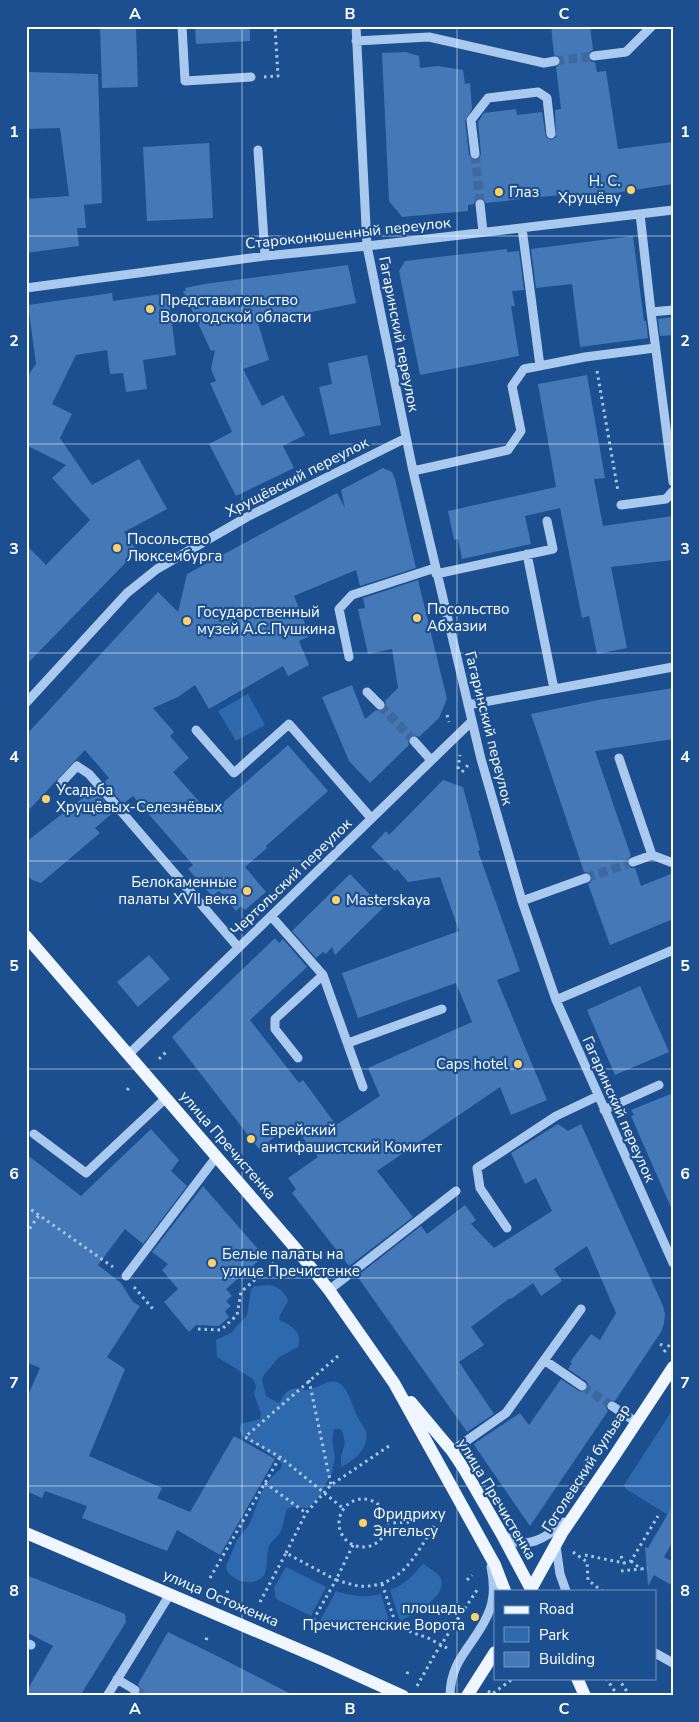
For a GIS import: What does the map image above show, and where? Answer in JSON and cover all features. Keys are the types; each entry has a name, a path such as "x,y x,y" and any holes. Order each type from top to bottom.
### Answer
{"main road":[{"name":"улица Пречистенка","path":"26,936 217,1156 329,1290 394,1383 452,1451 501,1533 531,1590"},
{"name":"Гоголевский бульвар","path":"531,1590 557,1541 673,1367"},
{"name":"улица Пречистенка","path":"394,1383 488,1552 499,1573 505,1590"},
{"name":"улица Остоженка","path":"26,1533 326,1661 403,1696"},
{"path":"466,1696 494,1654"},
{"path":"578,1680 585,1696"}],"street":[{"path":"182,26 185,81 251,78"},
{"name":"Гагаринский переулок","path":"356,26 367,246 413,471 481,759 522,901 556,1000 673,1263"},
{"path":"594,56 626,52 652,26"},
{"path":"356,41 429,37 544,63 555,61"},
{"path":"475,154 471,120 488,98 538,92 547,98 551,134"},
{"path":"258,150 265,256"},
{"path":"480,204 483,232"},
{"name":"Староконюшенный переулок","path":"26,288 265,256 673,210"},
{"path":"640,214 673,482"},
{"path":"522,228 540,366"},
{"path":"651,312 673,310"},
{"path":"413,471 508,450 521,431 512,386 524,369 594,356 655,348"},
{"name":"Хрущёвский переулок","path":"26,703 127,593 157,569 247,517 406,438"},
{"path":"621,505 666,499 673,491"},
{"path":"349,657 339,609 352,594 436,571 553,549 547,521"},
{"path":"528,554 554,688"},
{"path":"468,705 673,666"},
{"path":"367,692 380,706"},
{"name":"Чертольский переулок","path":"129,1054 472,721"},
{"path":"196,730 234,773 289,724 371,818"},
{"path":"414,742 431,760"},
{"path":"619,758 652,855"},
{"path":"62,782 77,766 89,774 238,947"},
{"path":"633,862 652,855 673,863"},
{"path":"522,901 586,878"},
{"path":"271,916 323,975 363,1087"},
{"path":"556,1000 673,950"},
{"path":"298,1058 275,1029 276,1019 323,975"},
{"path":"348,1043 442,1010"},
{"path":"604,1110 659,1085"},
{"path":"507,1228 480,1188 477,1168 556,1116 598,1096"},
{"path":"34,1134 86,1173 166,1098"},
{"path":"126,1276 217,1156"},
{"path":"329,1290 456,1191"},
{"path":"452,1451 506,1413 581,1309"},
{"path":"544,1360 582,1386"},
{"path":"612,1406 636,1422"},
{"path":"501,1533 515,1543 526,1544 537,1541 557,1529 577,1510"},
{"path":"557,1541 558,1563 566,1590"},
{"path":"450,1696 450,1684 454,1668 490,1609 494,1586 488,1552"},
{"path":"107,1696 170,1594"},
{"path":"656,1654 673,1663"},
{"path":"117,1679 135,1690"}],"path":[{"path":"251,78 278,76 275,26"},
{"path":"594,356 621,505"},
{"path":"458,769 460,753"},
{"path":"159,1059 166,1052"},
{"path":"127,1090 130,1086"},
{"path":"26,1206 126,1276 153,1310"},
{"path":"26,1234 39,1215"},
{"path":"198,1329 221,1330 237,1315 240,1292 274,1263"},
{"path":"338,1356 245,1437 280,1457 344,1510"},
{"path":"309,1380 331,1485"},
{"path":"260,1602 306,1513 331,1485 389,1446"},
{"path":"210,1578 280,1457"},
{"path":"265,1483 306,1513"},
{"path":"355,1500 370,1500 382,1509 386,1515 383,1536 379,1541 366,1547 353,1545 343,1536 340,1529 341,1516 344,1510 355,1500"},
{"path":"386,1523 416,1522 426,1512"},
{"path":"585,1556 624,1563 631,1561 658,1516"},
{"path":"286,1553 336,1580 358,1586 382,1584 398,1576 434,1526"},
{"path":"312,1624 353,1545"},
{"path":"622,1556 624,1563"},
{"path":"631,1561 641,1569"},
{"path":"587,1562 588,1580 601,1590"},
{"path":"620,1571 648,1568"},
{"path":"467,1580 472,1575"},
{"path":"382,1584 396,1627 428,1638 453,1652"},
{"path":"226,1593 229,1588"},
{"path":"206,1640 208,1635"},
{"path":"407,1674 409,1668"},
{"path":"607,1680 618,1696"},
{"path":"619,1680 630,1696"}],"green space":[{"path":"248,694 265,725 236,741 218,711"},
{"path":"270,1285 286,1295 288,1301 279,1320 295,1330 298,1334 299,1342 298,1347 278,1358 264,1375 262,1380 266,1396 279,1403 290,1390 297,1388 307,1390 333,1381 337,1382 348,1395 357,1417 365,1429 367,1438 360,1454 351,1462 341,1467 341,1457 345,1443 340,1429 334,1429 332,1440 335,1457 332,1473 322,1494 308,1508 293,1507 287,1509 281,1531 269,1546 265,1573 257,1581 245,1582 238,1580 230,1574 226,1566 237,1540 249,1525 262,1491 282,1465 280,1461 240,1433 241,1424 260,1419 261,1414 254,1394 256,1386 253,1379 217,1357 216,1340 231,1333 247,1315 251,1289 255,1286"},
{"path":"673,1409 673,1511 670,1516 626,1489 624,1485"},
{"path":"423,1564 440,1577 441,1586 439,1592 428,1604 400,1621 390,1590 412,1576"},
{"path":"286,1567 326,1587 311,1616 276,1599 274,1588"},
{"path":"336,1591 358,1596 381,1594 390,1624 355,1627 320,1621"}],"building":[{"path":"100,26 136,26 138,87 102,88"},
{"path":"195,26 250,26 250,41 196,44"},
{"path":"551,26 590,26 593,50 588,53 588,57 591,62 595,62 597,72 606,71 618,149 673,142 673,184 570,200 569,194 486,203 483,199 479,198 474,204 468,205 468,211 402,217 389,201 382,53 406,52 419,56 420,68 438,66 463,70 465,84 470,83 472,109 465,121 469,155 472,159 476,160 479,159 481,154 478,122 484,113 516,109 517,115 542,112 546,137 551,140 556,137 555,110 561,109 556,67 561,60 554,55"},
{"path":"26,72 98,74 102,203 84,205 86,228 77,228 79,246 26,253 26,199 69,196 60,128 26,129"},
{"path":"209,143 213,218 147,221 143,147"},
{"path":"633,236 648,338 580,347 572,284 536,288 531,249"},
{"path":"507,249 507,252 519,251 524,290 512,291 515,306 511,306 519,356 420,375 399,271 405,261"},
{"path":"348,265 356,303 258,323 269,360 243,369 262,406 283,395 305,435 283,446 294,468 236,496 209,444 232,432 210,383 216,381 211,369 215,350 211,351 183,291 186,291 185,288 204,284"},
{"path":"112,293 113,301 168,293 176,355 143,360 147,389 126,392 123,373 110,374 107,350 76,355 52,404 72,414 60,438 92,485 139,459 167,509 124,532 137,551 26,665 26,545 46,565 90,520 52,478 66,465 26,445 26,378 36,364 28,305"},
{"path":"673,317 673,335 660,336 658,319"},
{"path":"367,355 381,425 330,435 319,387 332,384 328,363"},
{"path":"587,375 605,478 594,479 603,526 673,516 673,560 611,567 627,648 597,654 589,616 582,618 560,508 525,516 531,544 462,559 458,539 454,540 448,511 556,487 538,384"},
{"path":"383,468 392,472 395,479 416,568 360,586 356,570 294,596 310,636 299,641 309,665 288,676 283,666 209,709 195,685 178,697 153,708 174,732 170,736 189,758 173,772 210,814 288,745 328,791 245,867 266,892 245,910 241,906 236,911 219,891 212,896 188,869 193,865 133,796 123,804 104,782 109,778 85,750 26,813 26,735 158,592 178,612 187,574 337,493 345,508 341,490"},
{"path":"418,580 447,699 439,718 419,737 413,735 410,737 409,745 370,783 349,761 322,697 352,685 365,719 376,710 381,711 385,709 385,701 398,688 392,649 368,654 358,609 365,608 363,598"},
{"path":"673,688 673,739 595,751 631,856 627,860 627,865 635,868 641,886 673,873 673,919 610,945 588,884 591,882 592,876 590,873 584,872 531,714 598,700"},
{"path":"443,780 463,787 480,850 478,851 520,971 497,980 547,1100 511,1115 500,1087 377,1171 413,1217 349,1266 292,1193 296,1189 288,1178 318,1157 292,1124 259,1149 172,1037 275,938 279,943 283,939 307,967 250,1020 299,1083 303,1080 336,1125 380,1096 368,1068 472,1022 456,983 358,1018 342,973 459,931 440,877 408,882 397,869 395,871 371,847 386,831 389,835"},
{"path":"94,789 114,812 95,828 100,833 41,883 32,880 26,874 26,842"},
{"path":"350,874 383,908 335,955 332,947 326,954 323,952 316,958 292,931"},
{"path":"149,955 170,979 138,1007 117,982"},
{"path":"640,986 669,1052 615,1075 587,1010"},
{"path":"673,1093 673,1212 631,1116 634,1115 631,1110"},
{"path":"558,1124 568,1131 581,1124 665,1314 661,1332 615,1401 610,1400 607,1403 606,1408 608,1411 530,1526 474,1445 520,1413 529,1425 561,1379 579,1391 584,1392 587,1389 588,1384 586,1381 568,1369 572,1363 570,1362 591,1334 600,1340 616,1313 587,1246 554,1269 562,1281 541,1296 533,1283 471,1327 484,1345 459,1362 494,1414 467,1432 357,1276 421,1226 427,1234 465,1205 476,1220 471,1224 494,1248 552,1211 536,1178 525,1184 511,1153"},
{"path":"151,1129 179,1160 171,1171 187,1186 143,1244 125,1229 98,1265 121,1283 133,1302 140,1306 107,1357 125,1369 89,1456 162,1488 157,1498 190,1512 234,1436 275,1459 220,1555 177,1530 167,1551 82,1518 87,1506 45,1491 42,1498 26,1491 26,1400 40,1368 26,1362 26,1154 81,1196"},
{"name":"Белые палаты на улице Пречистенке","path":"203,1186 264,1256 226,1289 232,1296 226,1301 231,1306 225,1311 229,1317 219,1326 196,1325 189,1332 164,1302 178,1289 162,1270 168,1264 152,1252"},
{"path":"673,1505 673,1541 664,1557 673,1562 673,1586 654,1575 648,1586 645,1547 648,1548"},
{"path":"26,1575 125,1614 126,1622 80,1696 26,1696 26,1692 53,1646 26,1632"},
{"path":"168,1632 295,1696 137,1696 141,1691 138,1684"}],"tunnel":[{"path":"555,61 594,56"},
{"path":"475,154 480,204"},
{"path":"380,705 414,741"},
{"path":"586,878 633,862"},
{"path":"582,1386 612,1406"},
{"path":"135,1690 146,1696"}],"place":[{"name":"Н. С. Хрущёву","path":"631,190"},
{"name":"Глаз","path":"499,192"},
{"name":"Представительство Вологодской области","path":"150,309"},
{"name":"Посольство Люксембурга","path":"117,548"},
{"name":"Посольство Абхазии","path":"417,618"},
{"name":"Государственный музей А.С.Пушкина","path":"187,621"},
{"name":"Усадьба Хрущёвых-Селезнёвых","path":"46,799"},
{"name":"Белокаменные палаты XVII века","path":"247,891"},
{"name":"Masterskaya","path":"336,900"},
{"name":"Caps hotel","path":"518,1064"},
{"name":"Еврейский антифашистский Комитет","path":"251,1139"},
{"name":"Белые палаты на улице Пречистенке","path":"212,1263"},
{"name":"Фридриху Энгельсу","path":"363,1523"},
{"name":"площадь Пречистенские Ворота","path":"475,1617"}]}
